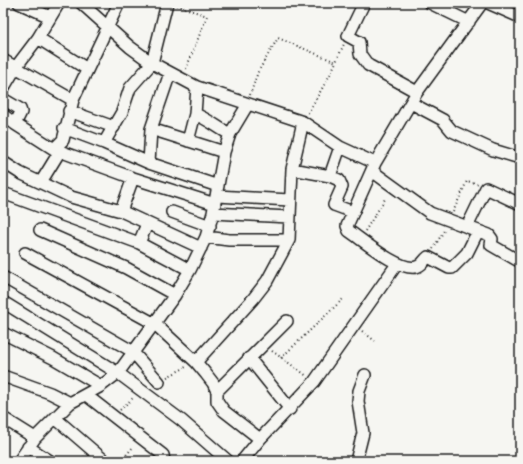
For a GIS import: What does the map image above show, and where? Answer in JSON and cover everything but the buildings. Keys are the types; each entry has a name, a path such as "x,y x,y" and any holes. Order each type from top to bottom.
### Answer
{"street":[{"path":"19,3 50,17"},
{"path":"3,89 16,67 38,38 59,3"},
{"path":"81,3 130,47 152,63 197,87 303,122 340,147 374,167 425,210 449,221 491,236 491,245 517,260 520,260"},
{"path":"41,182 63,140 64,128 71,106 119,3"},
{"path":"104,143 122,112 130,88 152,63 167,3"},
{"path":"364,3 348,36 359,42 360,54 368,65 417,92"},
{"path":"430,3 469,22"},
{"path":"482,3 417,92 374,167 347,228 349,231 396,264 416,267 421,265 428,257 449,268 452,268 467,253 486,188 520,204"},
{"path":"488,3 520,17"},
{"path":"38,38 87,69"},
{"path":"3,60 16,67 71,106 114,128"},
{"path":"149,163 151,129 170,73"},
{"path":"188,140 195,114 197,87"},
{"path":"3,99 20,109 21,112 15,124"},
{"path":"411,103 443,120 452,131 493,150 520,158"},
{"path":"19,461 35,438 70,403 101,386 118,372 132,351 155,324 175,295 190,270 208,232 216,200 224,152 230,134 248,104"},
{"path":"195,114 230,134"},
{"path":"3,115 57,150 133,178 216,200 289,217"},
{"path":"196,362 254,299 267,281 289,240 292,169 303,122"},
{"path":"64,128 104,143 149,163 216,200 290,200"},
{"path":"151,129 224,152"},
{"path":"330,176 340,147"},
{"path":"3,162 71,197 121,212 201,248"},
{"path":"292,169 330,176 340,180 342,185 334,205 353,212"},
{"path":"121,212 133,178"},
{"path":"3,193 139,243 190,270"},
{"path":"172,212 208,232 229,240 289,240"},
{"path":"139,243 147,224"},
{"path":"40,230 126,268 175,295"},
{"path":"25,253 155,324 196,362 217,391 217,401 224,411 260,439"},
{"path":"246,460 260,439 314,382 396,264"},
{"path":"3,277 132,351 159,382"},
{"path":"3,302 118,372 181,420 228,461"},
{"path":"217,391 287,321"},
{"path":"3,333 53,358 101,386"},
{"path":"250,358 290,409"},
{"path":"356,461 364,433 358,401 359,391 365,375"},
{"path":"3,376 44,391 70,403"},
{"path":"86,395 163,455 164,461"},
{"path":"3,418 35,438"},
{"path":"55,418 105,461"},
{"path":"28,448 50,461"}],"path":[{"path":"3,8 6,3"},
{"path":"170,3 207,16 182,78"},
{"path":"303,122 317,100 348,36"},
{"path":"248,104 258,72 278,38 336,62"},
{"path":"428,257 449,221 467,181 486,188"},
{"path":"361,239 385,198"},
{"path":"314,382 281,358 343,299"},
{"path":"355,325 375,341"},
{"path":"159,382 196,362"},
{"path":"114,417 142,391"},
{"path":"121,461 142,438"}]}
